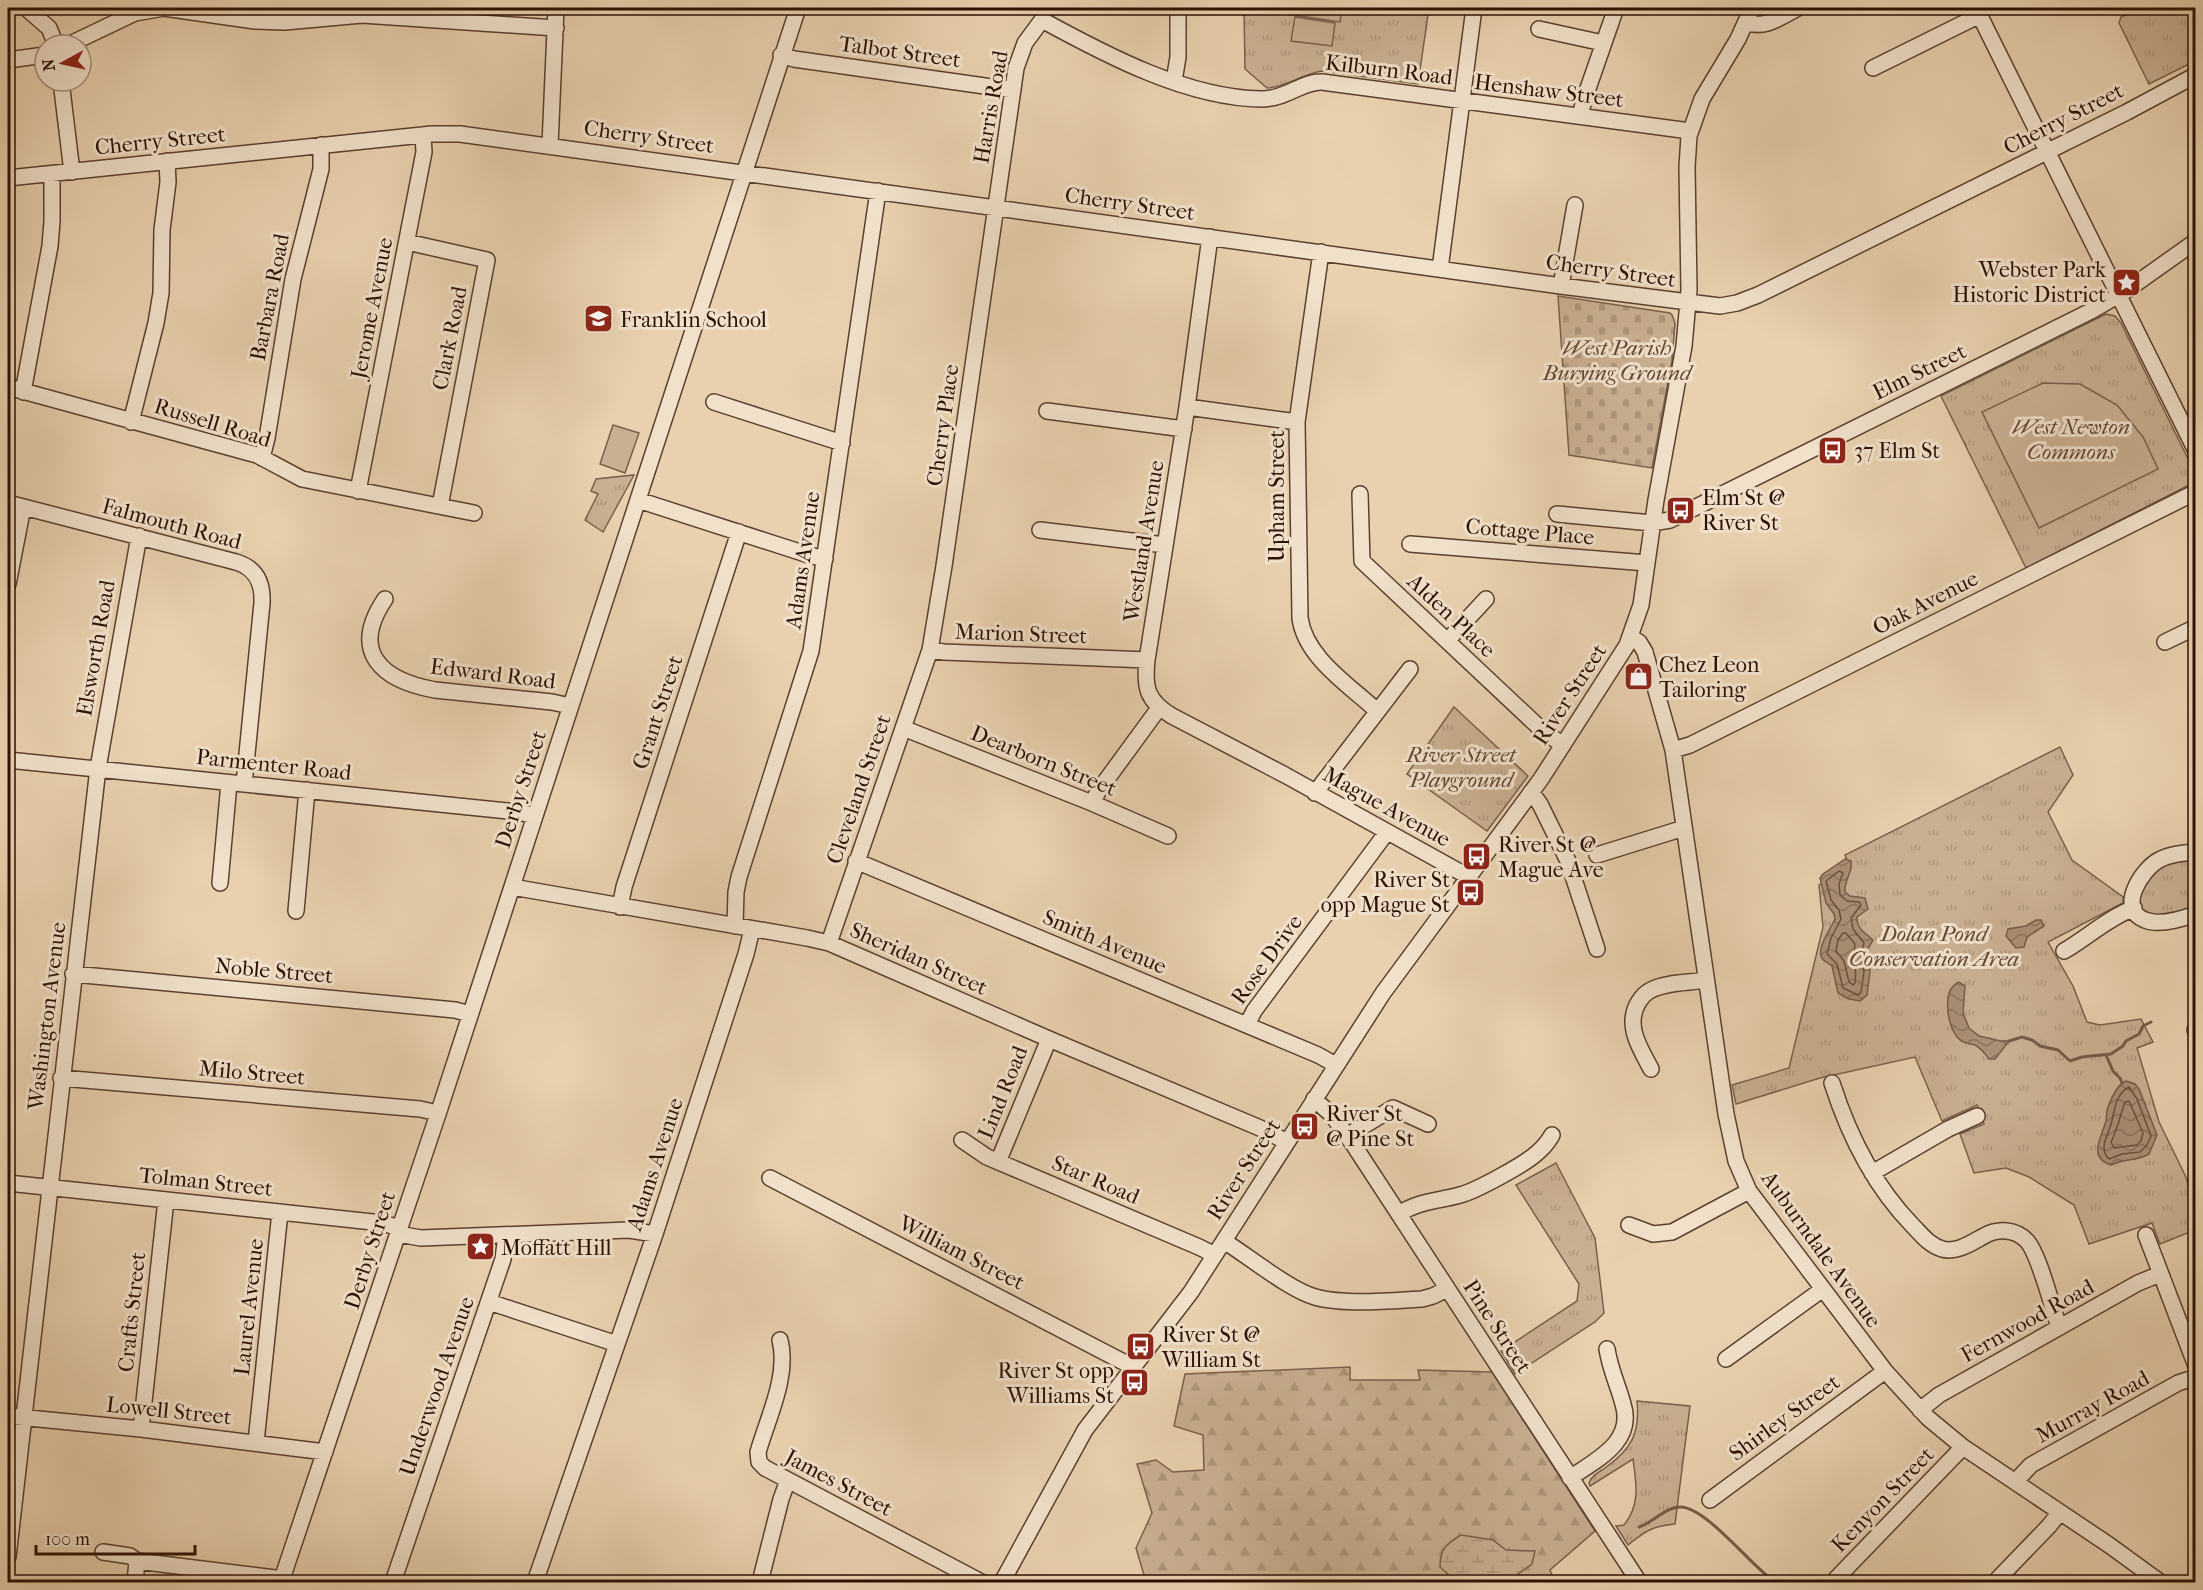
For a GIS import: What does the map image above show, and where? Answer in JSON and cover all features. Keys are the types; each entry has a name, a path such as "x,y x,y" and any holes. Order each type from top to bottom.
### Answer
{"street":[{"path":"26,8 49,28 51,33"},
{"path":"93,33 140,11 168,8 185,9 245,21 285,22 362,15 556,28"},
{"path":"550,145 556,8"},
{"name":"Derby Street","path":"282,1581 438,1113 798,8"},
{"path":"1174,81 1178,57 1178,8"},
{"path":"1462,100 1474,8"},
{"path":"1580,116 1616,8"},
{"path":"1749,15 1755,25 1765,24 1798,8"},
{"path":"1873,68 1978,11 2196,451"},
{"name":"Kilburn Road","path":"1042,14 1111,57 1174,81 1221,93 1257,99 1278,97 1318,82 1462,100"},
{"name":"Harris Road","path":"996,207 1017,62 1042,14"},
{"name":"River Street","path":"1002,1582 1077,1443 1186,1298 1390,983 1531,792 1630,637 1639,612 1652,522 1681,364 1689,303 1687,167 1690,131 1702,99 1733,48 1749,15"},
{"path":"1539,29 1603,43"},
{"name":"Talbot Street","path":"781,55 794,59 1013,90"},
{"path":"8,60 33,57"},
{"name":"Cherry Street","path":"8,178 423,135 460,134 1561,286 1726,306 1750,298 2196,75"},
{"path":"62,93 72,172"},
{"name":"Henshaw Street","path":"1440,269 1462,100 1690,131"},
{"name":"Jerome Avenue","path":"358,490 424,152 423,135"},
{"name":"Barbara Road","path":"262,458 293,279 321,169 321,145"},
{"path":"131,422 159,304 162,230 168,182 167,162"},
{"path":"23,392 51,240 52,174"},
{"name":"Adams Avenue","path":"735,926 736,892 739,878 810,658 878,191"},
{"path":"1561,286 1575,205"},
{"name":"Cherry Place","path":"930,650 996,207"},
{"name":"Westland Avenue","path":"1159,708 1153,702 1147,689 1145,679 1147,660 1184,429 1210,237"},
{"name":"Elm Street","path":"1557,514 1652,522 1664,522 1676,517 2118,295 2196,241"},
{"name":"Clark Road","path":"407,242 487,260 440,506"},
{"name":"Upham Street","path":"1321,252 1297,422 1299,613 1302,629 1314,653 1376,710"},
{"name":"Russell Road","path":"8,387 262,458 302,479 474,513"},
{"path":"714,402 842,443"},
{"path":"1187,406 1297,422"},
{"path":"1047,411 1184,429"},
{"name":"Oak Avenue","path":"1673,750 1690,745 2196,492"},
{"name":"Alden Place","path":"1360,494 1362,561 1543,731 1563,745"},
{"path":"638,500 825,559"},
{"path":"8,584 15,505"},
{"name":"Falmouth Road","path":"15,505 243,564 257,576 262,589 262,603 237,783 220,883"},
{"path":"1040,530 1165,545"},
{"name":"Grant Street","path":"620,907 624,887 738,532"},
{"name":"Elsworth Road","path":"98,768 139,537"},
{"name":"Cottage Place","path":"1410,544 1647,562"},
{"path":"1447,641 1486,598"},
{"name":"Edward Road","path":"385,599 372,623 369,646 377,663 398,678 435,690 552,702 570,706"},
{"path":"2165,642 2196,627"},
{"name":"Auburndale Avenue","path":"1630,637 1639,642 1645,652 1673,750 1729,1127 1739,1170 1749,1191 1885,1371 1920,1410 1963,1447 2160,1582"},
{"name":"Marion Street","path":"930,650 1147,660"},
{"name":"Cleveland Street","path":"829,944 930,650"},
{"path":"1315,793 1376,710 1410,669"},
{"path":"1092,803 1159,708"},
{"name":"Mague Avenue","path":"1159,708 1469,877"},
{"name":"Dearborn Street","path":"903,728 1092,803 1168,836"},
{"name":"Parmenter Road","path":"8,760 518,812 535,816"},
{"name":"Washington Avenue","path":"8,1557 15,1416 49,1188 98,768"},
{"path":"296,911 307,790"},
{"path":"1531,792 1540,804 1568,861 1597,949"},
{"path":"1597,855 1684,828"},
{"name":"Rose Drive","path":"1247,1025 1254,1011 1387,832"},
{"path":"2196,852 2170,855 2148,867 2134,888 2132,897 2134,908 2142,919 2168,920 2196,914"},
{"name":"Smith Avenue","path":"856,861 1318,1055 1336,1065"},
{"name":"Sheridan Street","path":"512,887 829,944 1260,1128 1287,1142"},
{"path":"2064,951 2108,921 2134,908"},
{"name":"Adams Avenue","path":"535,1582 655,1234 746,954 752,929"},
{"name":"Noble Street","path":"73,974 455,1010 470,1014"},
{"path":"1651,1069 1634,1031 1633,1018 1639,1002 1653,989 1706,980"},
{"name":"Lind Road","path":"998,1162 1048,1039"},
{"name":"Milo Street","path":"61,1078 420,1109 438,1113"},
{"path":"1832,1083 1852,1136 1872,1173 1904,1216 1926,1239 1937,1247 1950,1250 1999,1230 2013,1232 2025,1239 2035,1256 2059,1327"},
{"name":"Pine Street","path":"1314,1099 1328,1111 1347,1136 1639,1582"},
{"path":"1347,1136 1393,1108 1428,1124"},
{"path":"1872,1173 1948,1129 1977,1116"},
{"path":"1399,1214 1417,1204 1471,1191 1534,1156 1552,1135"},
{"name":"Star Road","path":"962,1140 981,1155 1215,1255"},
{"name":"William Street","path":"770,1178 1133,1367"},
{"name":"Tolman Street","path":"8,1183 382,1223 421,1238 629,1230 655,1234"},
{"path":"1629,1225 1653,1234 1672,1232 1749,1191"},
{"name":"Crafts Street","path":"141,1429 166,1200"},
{"name":"Laurel Avenue","path":"256,1442 280,1212"},
{"name":"Underwood Avenue","path":"393,1582 489,1302 505,1252 506,1234"},
{"path":"2146,1235 2196,1366"},
{"path":"1224,1241 1300,1291 1322,1299 1351,1301 1422,1299 1447,1288"},
{"name":"Fernwood Road","path":"1920,1410 1939,1395 2059,1327 2160,1274"},
{"path":"1726,1359 1823,1289"},
{"path":"489,1302 617,1344"},
{"name":"James Street","path":"780,1340 783,1353 782,1374 757,1456 761,1466 981,1582"},
{"path":"1570,1478 1608,1452 1617,1442 1623,1429 1625,1408 1611,1370 1607,1349"},
{"name":"Shirley Street","path":"1710,1500 1885,1371"},
{"name":"Murray Road","path":"2015,1482 2031,1465 2178,1383 2196,1377"},
{"name":"Lowell Street","path":"15,1416 256,1442 325,1452"},
{"name":"Kenyon Street","path":"1833,1582 1963,1447"},
{"path":"760,1582 788,1480"},
{"path":"1995,1582 2060,1512"},
{"path":"103,1552 130,1556 137,1561 282,1581"},
{"path":"135,1582 137,1561"}],"green space":[{"path":"1244,8 1429,8 1418,84 1322,71 1267,88 1245,69"},
{"path":"1288,8 1342,8 1340,22 1287,14"},
{"path":"2142,8 2193,8 2195,14 2195,61 2149,84 2119,23 2121,17"},
{"path":"1295,17 1335,23 1332,46 1291,41"},
{"name":"West Parish Burying Ground","path":"1558,296 1672,315 1675,323 1672,361 1652,468 1569,455"},
{"name":"West Newton Commons","path":"2106,314 2115,316 2121,323 2195,473 2195,482 2026,568 1941,396"},
{"path":"2043,383 2080,384 2117,405 2143,437 2158,469 2039,528 1982,412"},
{"path":"613,425 639,433 625,473 600,464"},
{"path":"634,475 603,532 585,520 598,494 591,491 596,479"},
{"name":"River Street Playground","path":"1454,707 1528,776 1487,831 1407,774"},
{"name":"Dolan Pond Conservation Area","path":"2060,747 2073,775 2048,812 2072,860 2123,897 2123,903 2048,942 2073,986 2087,1022 2100,1025 2141,1019 2153,1042 2137,1048 2159,1122 2185,1175 2195,1202 2195,1230 2160,1244 2152,1223 2089,1244 2074,1205 2029,1177 2006,1168 1974,1173 1960,1134 1984,1124 1977,1105 1942,1121 1915,1057 1820,1078 1736,1104 1732,1085 1789,1068 1823,927 1819,885 1851,869 1845,855"},
{"path":"2195,857 2195,908 2156,917 2142,911 2138,899 2154,873 2166,864"},
{"path":"1556,1163 1595,1238 1604,1313 1595,1322 1515,1374 1501,1351 1577,1301 1579,1284 1516,1185"},
{"path":"1350,1367 1350,1380 1420,1380 1418,1370 1492,1372 1595,1531 1550,1570 1555,1582 1146,1582 1136,1548 1152,1513 1137,1464 1156,1460 1173,1472 1204,1470 1203,1435 1174,1426 1185,1374"},
{"path":"1637,1401 1690,1406 1675,1524 1650,1530 1628,1545 1616,1526 1624,1525 1633,1509 1636,1485 1633,1459 1590,1486 1589,1483 1593,1476 1614,1461 1628,1447 1637,1422"},
{"path":"1461,1535 1493,1540 1506,1550 1535,1551 1532,1564 1507,1582 1457,1582 1440,1567 1440,1561 1445,1548"}],"water":[{"path":"1845,859 1851,861 1851,865 1845,892 1850,896 1865,898 1868,909 1857,917 1857,921 1862,930 1873,940 1867,950 1870,971 1867,995 1860,1001 1849,999 1838,993 1832,966 1821,956 1823,942 1835,919 1826,903 1820,878"},
{"path":"2036,920 2041,920 2044,926 2027,937 2024,947 2016,948 2006,936 2008,929 2026,926"},
{"path":"1959,982 1965,986 1963,1013 1969,1028 1979,1036 2009,1041 1995,1059 1989,1059 1981,1049 1962,1041 1954,1032 1949,1017 1948,1000 1953,986"},
{"path":"2126,1081 2135,1084 2139,1089 2157,1135 2149,1154 2111,1165 2100,1157 2099,1140 2109,1104 2118,1088"}],"waterway":[{"path":"2009,1041 2022,1037 2032,1040 2040,1046 2058,1050 2070,1061 2082,1057 2111,1054 2123,1046 2126,1041 2139,1034 2143,1026 2151,1022"},
{"path":"2106,1055 2113,1071 2122,1083"},
{"path":"1639,1527 1676,1507 1692,1510 1716,1527 1775,1582"}],"place":[{"name":"Webster Park Historic District","path":"2127,282"},
{"name":"Franklin School","path":"599,319"},
{"name":"37 Elm St","path":"1833,450"},
{"name":"Elm St @ River St","path":"1681,510"},
{"name":"Chez Leon Tailoring","path":"1638,677"},
{"name":"River St @ Mague Ave","path":"1477,857"},
{"name":"River St opp Mague St","path":"1471,892"},
{"name":"River St @ Pine St","path":"1305,1126"},
{"name":"Moffatt Hill","path":"480,1247"},
{"name":"River St @ William St","path":"1141,1347"},
{"name":"River St opp Williams St","path":"1135,1383"}]}
